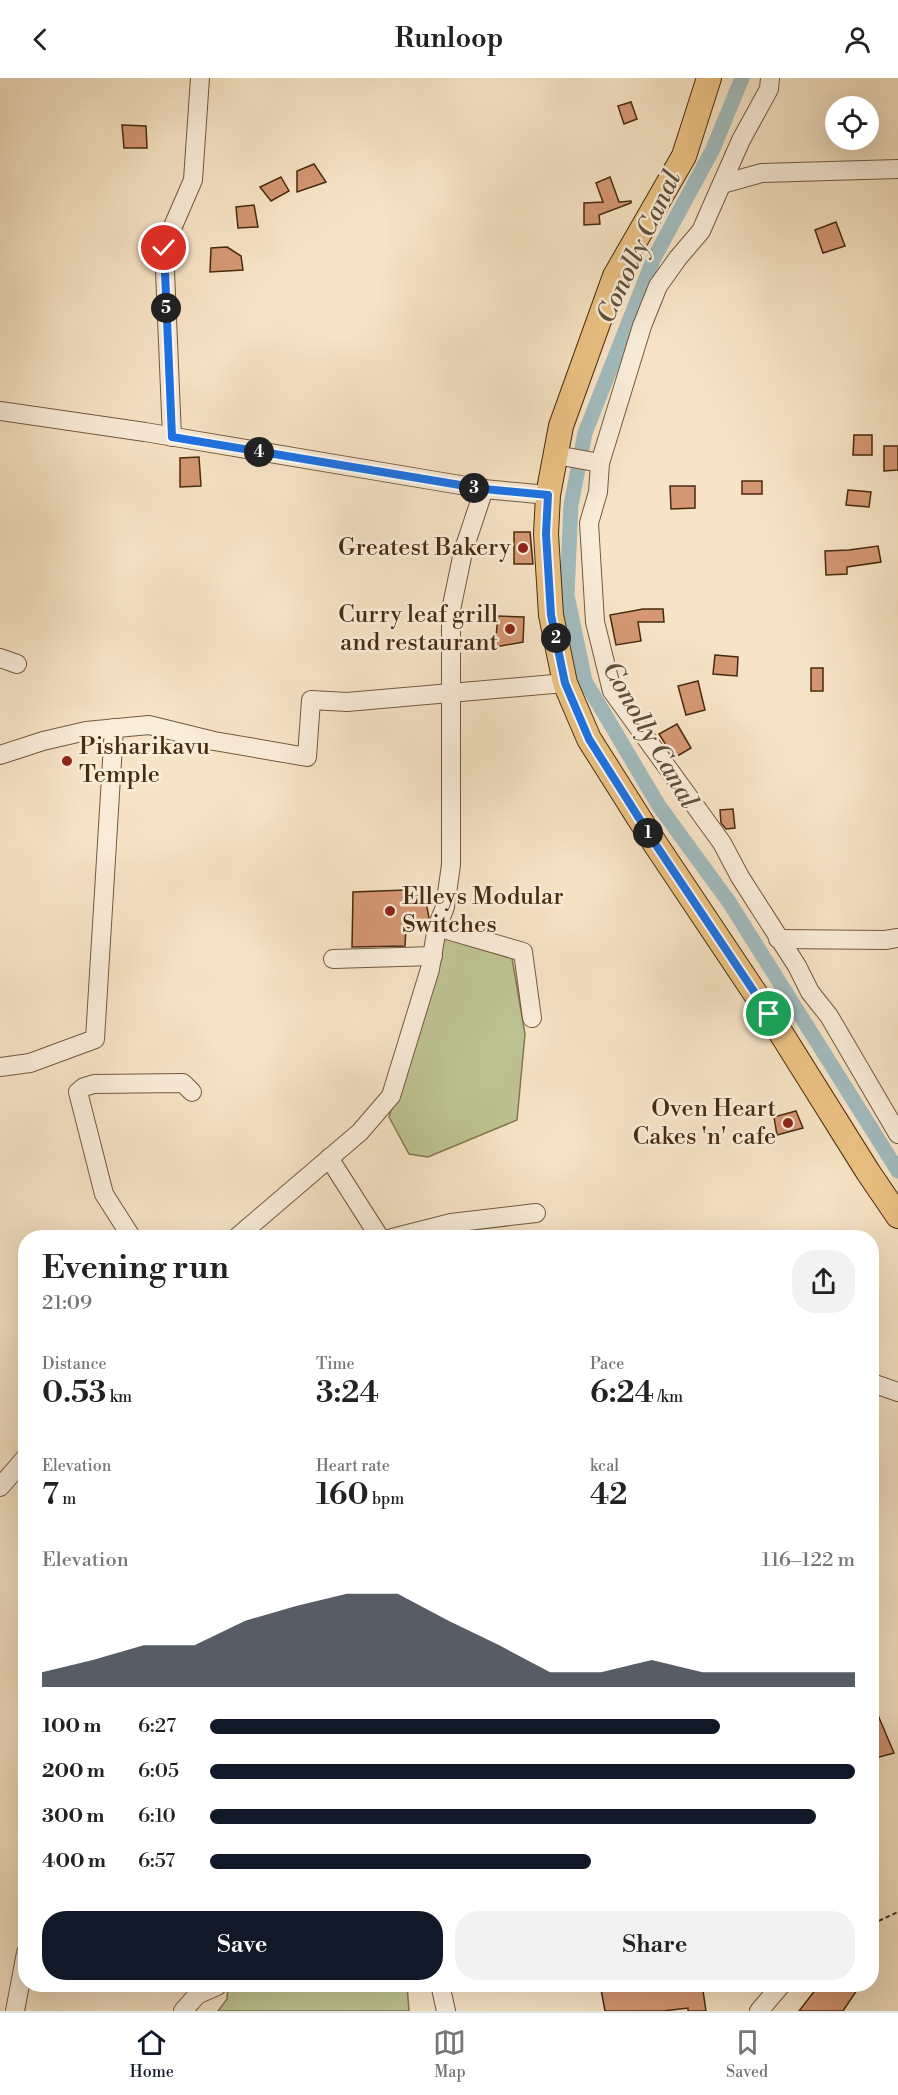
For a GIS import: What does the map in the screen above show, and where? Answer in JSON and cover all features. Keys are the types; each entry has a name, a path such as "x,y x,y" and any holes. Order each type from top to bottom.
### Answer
{"main road":[{"path":"709,78 684,156 615,276 561,426 548,495 546,534 551,615 565,683 589,739 898,1216"}],"street":[{"path":"172,437 164,248 193,180 200,78"},
{"path":"770,78 769,89 741,140 701,231 658,286 639,336 600,463 598,492 589,523 595,622 612,691 722,843 740,877 797,966 810,992 829,1016 897,1129"},
{"path":"722,184 762,173 898,169"},
{"path":"0,411 484,489 548,495"},
{"path":"556,455 600,463"},
{"path":"245,1230 360,1132 391,1096 430,969 437,927 445,907 451,865 451,610 462,552 484,489"},
{"path":"0,755 43,741 86,731 149,725 214,741 308,757 311,700 347,702 565,683"},
{"path":"0,1066 30,1064 94,1039 114,729"},
{"path":"437,927 523,952 532,1018"},
{"path":"778,939 885,940 898,938"},
{"path":"333,959 433,956"},
{"path":"127,1230 104,1194 78,1092 94,1084 183,1083 192,1092"},
{"path":"329,1158 375,1230"},
{"path":"438,1230 451,1223 537,1213"},
{"path":"879,1385 898,1392"},
{"path":"0,1487 18,1466"},
{"path":"15,2011 19,1992"},
{"path":"183,2011 197,1995 204,1992"},
{"path":"442,1992 446,2011"},
{"path":"759,2011 775,1992"}],"path":[{"path":"879,1920 898,1911"}],"green space":[{"path":"442,936 512,958 525,1034 517,1120 428,1157 409,1154 389,1117"},
{"path":"227,1992 408,1992 409,2011 218,2011 227,1999"}],"building":[{"path":"631,102 637,119 624,124 618,106"},
{"path":"122,125 146,126 147,148 124,148"},
{"path":"314,164 326,182 297,192 297,171"},
{"path":"281,177 289,191 271,201 260,187"},
{"path":"610,177 619,202 631,201 631,203 599,215 600,224 584,225 584,203 603,202 596,183"},
{"path":"254,205 258,227 238,228 236,207"},
{"path":"836,222 845,246 823,253 815,230"},
{"path":"227,247 241,256 243,270 210,272 211,248"},
{"path":"854,435 872,435 872,455 853,455"},
{"path":"884,446 898,446 898,470 884,471"},
{"path":"199,457 201,486 180,487 180,458"},
{"path":"742,481 762,481 762,494 742,494"},
{"path":"670,486 695,486 695,508 671,509"},
{"path":"848,490 871,492 869,507 846,505"},
{"name":"Greatest Bakery","path":"514,532 530,532 533,564 514,564"},
{"path":"878,546 881,562 847,567 847,574 826,575 825,551"},
{"path":"643,609 663,609 664,622 638,622 641,641 616,645 610,615"},
{"name":"Curry leaf grill and restaurant","path":"498,616 524,617 523,642 495,647"},
{"path":"715,655 738,657 737,676 713,674"},
{"path":"811,668 823,668 823,691 811,691"},
{"path":"698,681 705,710 686,715 678,686"},
{"path":"677,724 691,748 674,758 659,734"},
{"path":"733,809 735,828 726,829 721,823 720,810"},
{"name":"Elleys Modular Switches","path":"405,890 403,897 425,896 429,918 426,926 406,928 405,946 352,947 353,892"},
{"name":"Oven Heart Cakes 'n' cafe","path":"796,1111 803,1128 777,1135 774,1117"},
{"path":"879,1718 894,1753 879,1757"},
{"path":"601,1992 703,1992 706,2011 688,2011 688,2008 663,2011 605,2011"},
{"path":"814,1992 856,1992 843,2011 799,2011"}],"waterway":[{"name":"Conolly Canal","path":"742,78 713,149 654,258 585,433 571,505 567,595 585,681 659,806 729,902 898,1171"}],"place":[{"name":"Greatest Bakery","path":"523,548"},
{"name":"Curry leaf grill and restaurant","path":"510,629"},
{"name":"Pisharikavu Temple","path":"67,761"},
{"name":"Elleys Modular Switches","path":"390,911"},
{"name":"Oven Heart Cakes 'n' cafe","path":"788,1123"}],"route":[{"path":"164,248 172,437 484,489 548,495 546,534 551,615 565,683 589,739 656,845 769,1014"}]}
